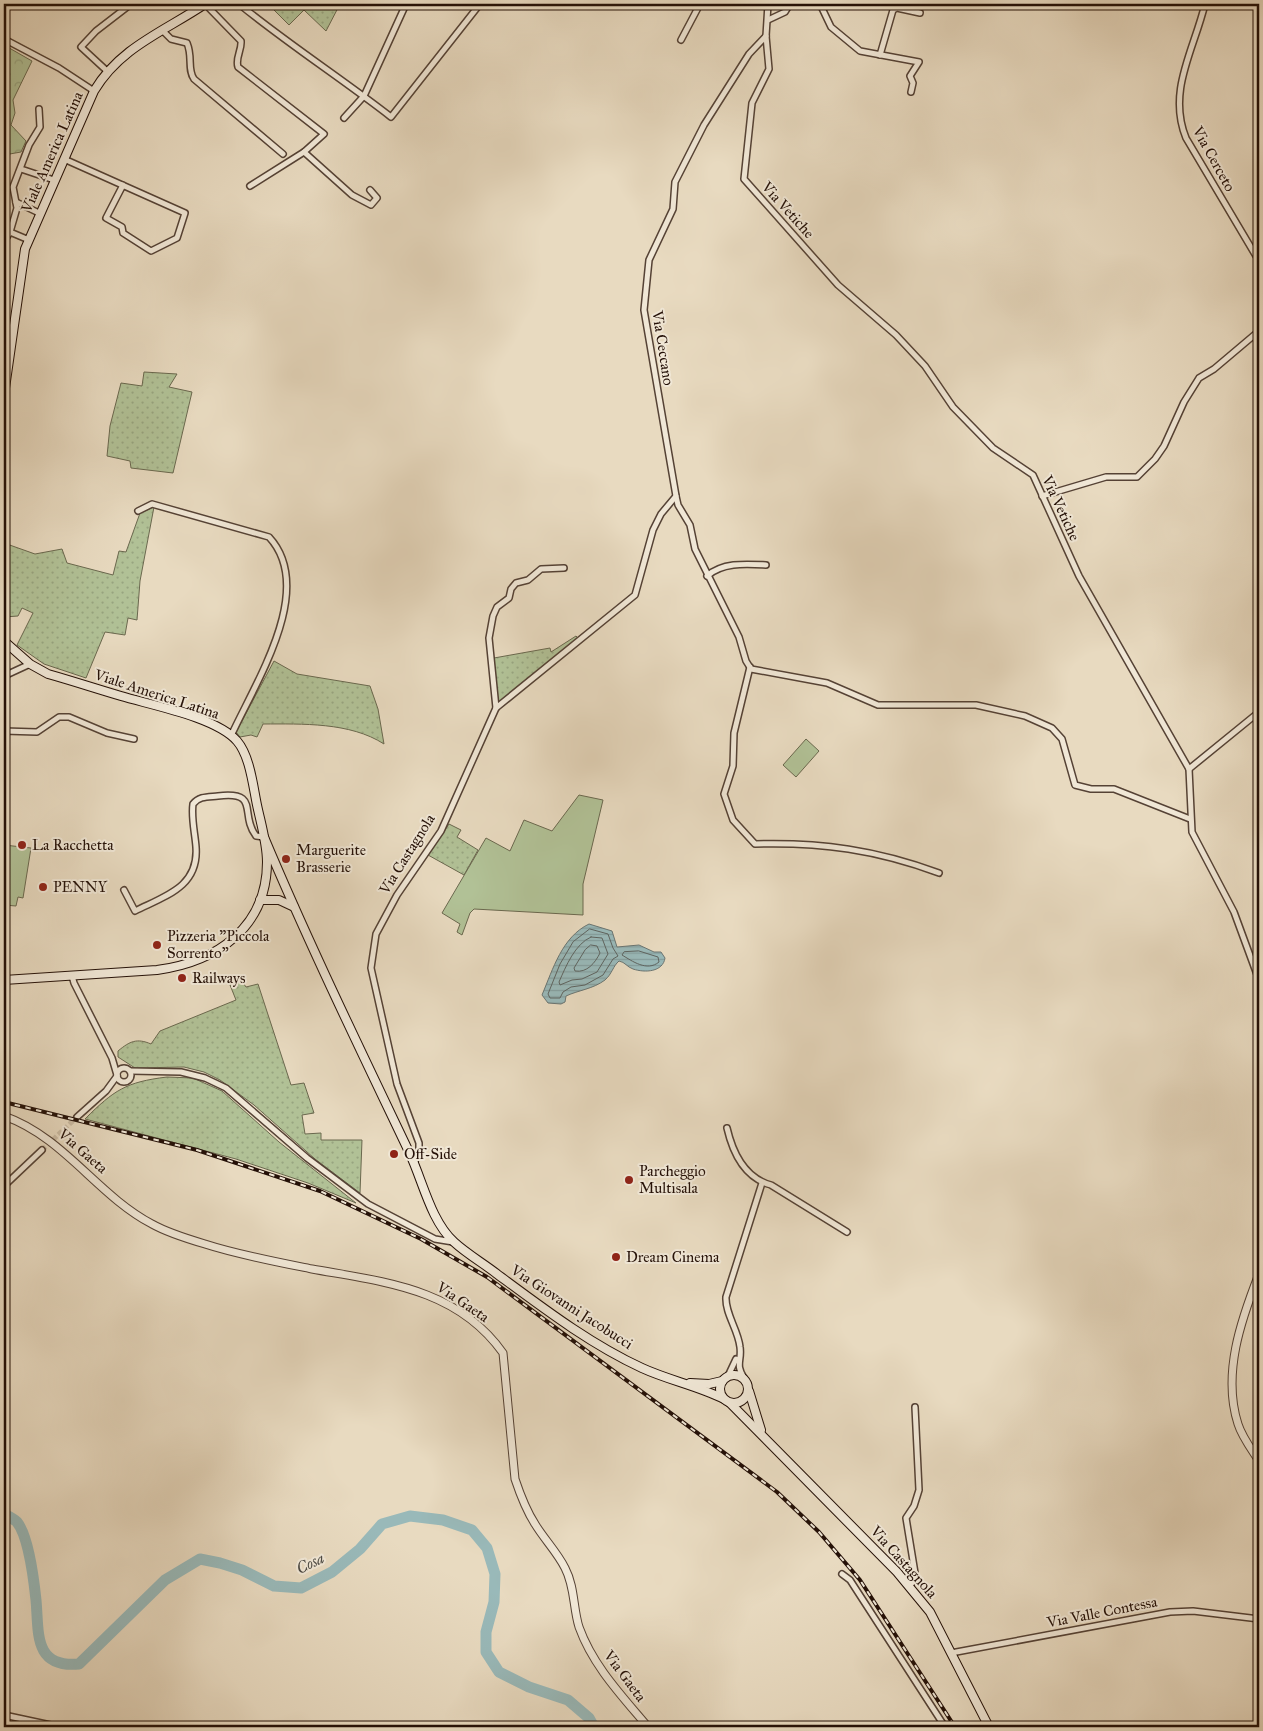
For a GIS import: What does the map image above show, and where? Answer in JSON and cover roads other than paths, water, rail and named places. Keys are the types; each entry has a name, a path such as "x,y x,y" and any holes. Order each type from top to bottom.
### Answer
{"main road":[{"name":"Viale America Latina","path":"4,395 25,249 39,213 94,91 107,71 123,56 205,4"},
{"name":"Viale America Latina","path":"4,640 30,664 48,674 188,716 221,728 237,741 245,754 264,837 267,861 266,878 260,900 248,925 211,956 182,967 4,980"},
{"path":"264,837 282,881 414,1163 438,1220 453,1242"},
{"path":"266,878 274,876 282,881"},
{"path":"260,900 279,900 294,907"},
{"name":"Via Giovanni Jacobucci","path":"453,1242 605,1348 643,1368 683,1383"},
{"path":"683,1383 709,1384 736,1375 744,1378 756,1421 765,1439"},
{"path":"725,1378 719,1388 727,1401"},
{"path":"683,1383 708,1391 727,1401 742,1401 748,1391"},
{"name":"Via Castagnola","path":"727,1401 837,1509 909,1586 930,1612 989,1727"}],"street":[{"path":"107,71 81,47 96,31 131,4"},
{"path":"205,4 240,41 241,47 236,63 238,67 324,134 304,152 250,186"},
{"path":"239,4 289,44 328,68 391,118 480,4"},
{"path":"344,118 364,96 406,4"},
{"path":"681,40 700,4"},
{"name":"Via Vetiche","path":"768,4 766,36 769,69 752,103 744,179 838,285 896,335 925,366 953,407 993,448 1033,476 1079,576 1189,770 1192,832 1234,912 1259,980"},
{"path":"768,20 785,12 790,4"},
{"path":"820,4 831,27 860,51 919,62 910,76 914,89 911,92"},
{"name":"Via Cerceto","path":"1205,4 1179,90 1180,122 1186,138 1259,261"},
{"path":"880,55 893,10 897,8 920,13"},
{"path":"162,30 171,39 186,43 191,51 191,74 194,79 283,154"},
{"name":"Via Ceccano","path":"750,667 746,661 739,637 695,550 690,525 678,505 644,310 649,260 674,209 675,182 704,126 749,54 766,36"},
{"path":"4,39 59,68 94,91"},
{"path":"4,242 10,232 16,202 13,187 29,145 40,127 39,109"},
{"path":"304,152 352,194 371,205 377,198 370,190"},
{"path":"64,159 123,185 185,213 177,238 151,250 123,233 122,227 106,218 123,185"},
{"path":"21,169 54,180"},
{"path":"16,202 39,213"},
{"path":"10,232 29,240"},
{"path":"1042,496 1106,477 1137,477 1155,459 1164,446 1184,402 1199,378 1214,369 1259,331"},
{"name":"Via Castagnola","path":"414,1163 419,1152 419,1143 397,1084 371,968 376,934 397,895 441,831 496,708 635,595 653,530 661,514 676,496"},
{"path":"138,511 152,504 269,537 278,546 289,588 271,654 230,736"},
{"path":"707,576 725,566 740,564 766,565"},
{"path":"496,708 489,638 493,616 497,608 509,598 516,583 528,580 541,569 564,568"},
{"path":"4,676 30,664"},
{"path":"939,873 902,861 836,846 755,844 733,820 724,794 733,766 734,732 750,667 751,669 827,683 878,705 976,705 1025,716 1052,728 1062,739 1075,786 1091,789 1114,789 1190,819"},
{"path":"1189,770 1259,712"},
{"path":"4,731 37,732 59,717 69,717 107,733 134,739"},
{"path":"124,890 135,911 176,889 192,875 196,850 193,804 202,797 234,794 240,796 246,801 252,831 256,836 264,837"},
{"path":"72,976 112,1058 117,1076 124,1082"},
{"path":"112,1058 128,1070 130,1079"},
{"path":"77,1116 106,1091 120,1069 148,1073 180,1072 205,1078 226,1088 307,1158 361,1199 435,1239 453,1242"},
{"path":"106,1091 130,1079 148,1073"},
{"name":"Via Gaeta","path":"4,1116 23,1122 43,1134 127,1207 152,1225 206,1244 311,1268 394,1284 428,1294 460,1312 492,1338 503,1353 515,1479 521,1496 534,1524 566,1569 574,1592 579,1626 591,1653 604,1674 648,1727"},
{"path":"727,1128 748,1174 762,1183 771,1185 847,1232"},
{"path":"4,1186 42,1150"},
{"path":"744,1378 738,1366 741,1350 739,1341 725,1308 726,1297 762,1183"},
{"path":"1259,1274 1237,1339 1231,1388 1238,1424 1259,1461"},
{"path":"725,1378 737,1356 739,1341"},
{"path":"909,1586 914,1581 915,1574 906,1518 914,1506 919,1490 915,1407"},
{"path":"842,1574 850,1580 945,1727"},
{"name":"Via Valle Contessa","path":"951,1652 1170,1612 1202,1612 1259,1619"},
{"path":"4,1715 60,1727"}],"water":[{"path":"589,924 612,931 617,947 639,945 654,952 661,952 665,958 664,963 657,969 643,971 633,969 619,961 607,978 600,983 566,996 565,1002 561,1004 548,1003 542,995 565,945"}],"waterway":[{"name":"Cosa","path":"4,1514 17,1522 28,1548 41,1646 53,1660 64,1664 79,1664 165,1580 200,1559 242,1570 274,1586 301,1588 332,1572 360,1549 382,1524 410,1516 443,1520 472,1530 487,1548 495,1574 494,1602 486,1632 486,1652 499,1672 529,1687 568,1700 589,1718 594,1727"}],"tunnel":[{"path":"42,1150 77,1117"}],"railway":[{"path":"4,1102 197,1150 320,1191 421,1239 487,1277 777,1492 819,1532 860,1580 955,1727"}],"place":[{"name":"La Racchetta","path":"22,845"},
{"name":"Marguerite Brasserie","path":"286,859"},
{"name":"PENNY","path":"43,887"},
{"name":"Pizzeria \"Piccola Sorrento\"","path":"157,945"},
{"name":"Railways","path":"182,978"},
{"name":"Off-Side","path":"394,1154"},
{"name":"Parcheggio Multisala","path":"629,1180"},
{"name":"Dream Cinema","path":"616,1257"}]}
